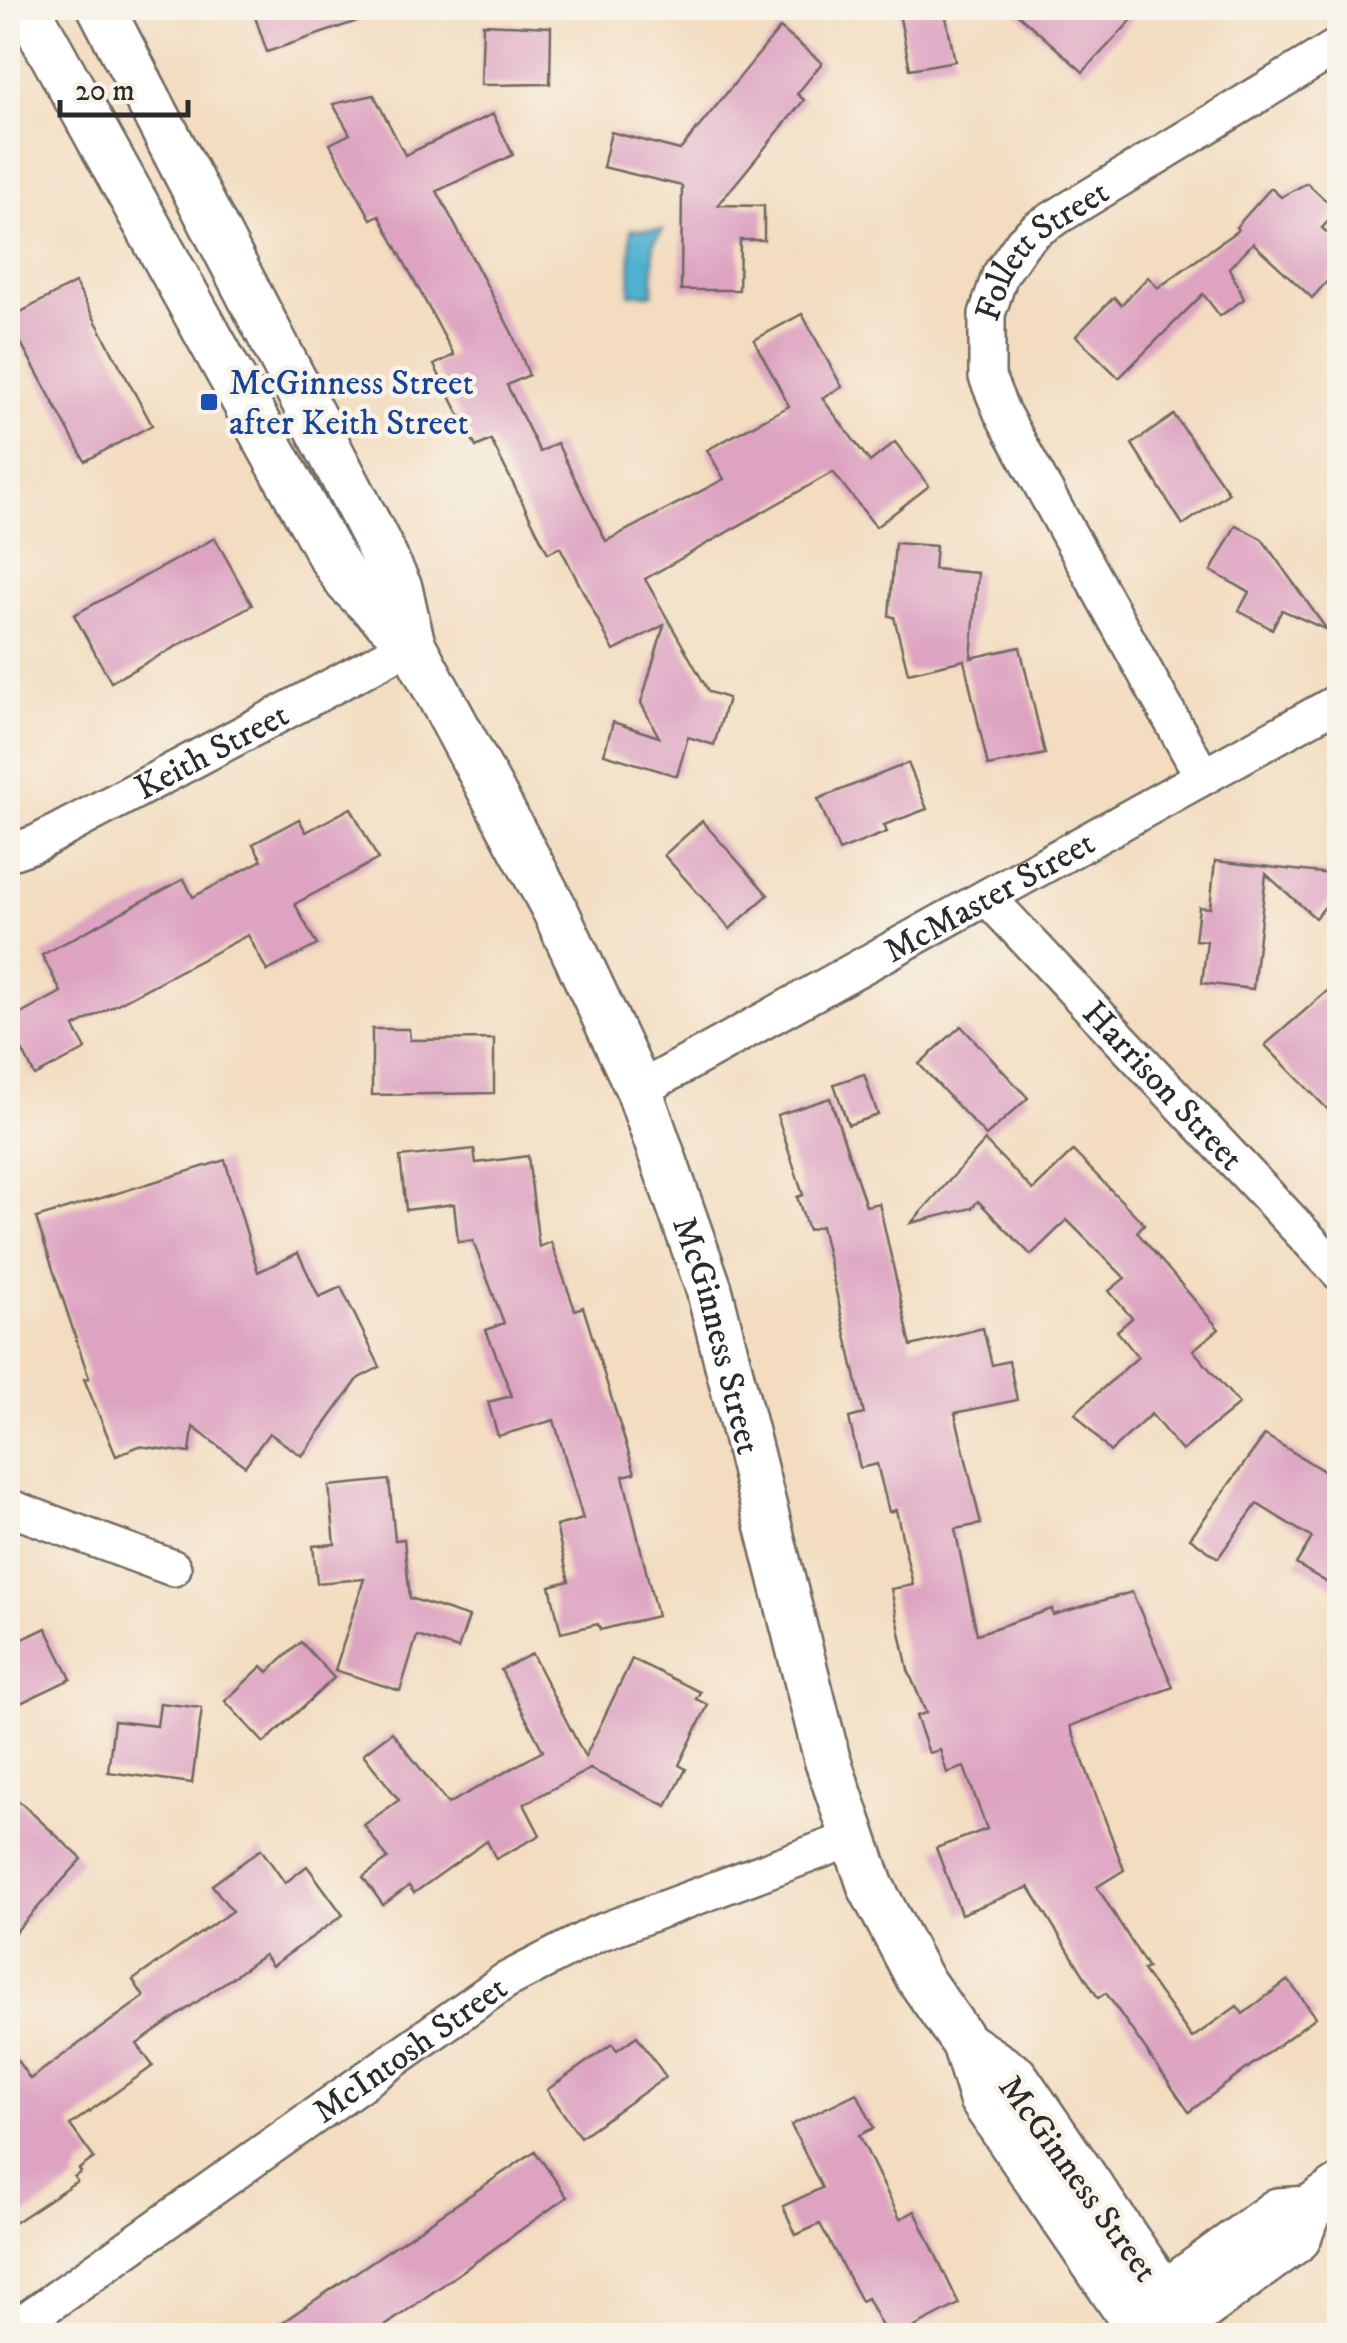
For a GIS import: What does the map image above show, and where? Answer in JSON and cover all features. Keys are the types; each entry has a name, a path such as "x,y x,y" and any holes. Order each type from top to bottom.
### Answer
{"street":[{"name":"McGinness Street","path":"27,8 330,556 348,582 412,644"},
{"name":"McGinness Street","path":"100,8 375,538 398,588 412,644 554,908 640,1090 709,1289 851,1838 918,1978 965,2044 1015,2076 1149,2323"},
{"name":"Follett Street","path":"1203,776 1002,414 987,377 986,314 1000,275 1037,229 1340,45"},
{"name":"Keith Street","path":"8,853 37,843 412,644"},
{"name":"McMaster Street","path":"640,1090 1340,701"},
{"name":"Harrison Street","path":"986,897 1340,1273"},
{"path":"8,1507 173,1568"},
{"name":"McIntosh Street","path":"8,2333 505,1982 596,1934 851,1838"},
{"path":"1149,2323 1278,2211 1324,2198"}],"water":[{"path":"631,229 663,230 654,242 653,294 630,294"}],"building":[{"path":"252,8 380,8 381,13 267,52"},
{"path":"898,8 944,8 955,61 910,69"},
{"path":"1011,8 1143,8 1083,72"},
{"path":"483,24 551,27 550,84 481,85"},
{"path":"780,28 822,63 797,94 804,100 718,205 764,206 764,240 740,240 739,290 681,290 682,186 603,167 611,132 680,150"},
{"path":"374,95 405,155 493,114 513,155 437,191 512,333 529,375 507,385 540,452 557,443 606,541 724,479 707,450 789,406 754,340 802,314 842,387 822,398 870,462 895,442 929,486 876,527 833,472 645,579 709,692 728,698 714,745 688,737 677,776 604,754 613,722 659,737 641,703 664,625 614,651 560,547 548,553 491,440 476,447 434,365 454,355 379,215 371,219 330,144 350,134 333,104"},
{"path":"1307,183 1337,211 1322,228 1340,244 1340,267 1312,298 1253,243 1229,268 1244,299 1220,316 1203,294 1119,378 1076,336 1114,297 1121,305 1148,277 1158,288 1238,230 1236,227 1271,188 1281,197"},
{"path":"75,283 152,425 85,461 8,319"},
{"path":"1174,415 1229,493 1183,525 1132,444"},
{"path":"1236,525 1262,539 1327,630 1282,610 1272,629 1239,611 1249,592 1211,571"},
{"path":"215,538 252,605 111,682 74,615"},
{"path":"895,543 936,546 934,569 978,573 971,658 1020,647 1045,754 988,766 964,660 908,673 894,617 889,616"},
{"path":"908,763 927,809 884,825 887,832 839,851 818,799"},
{"path":"351,808 378,859 295,904 317,945 267,971 248,935 74,1027 86,1049 35,1076 8,1021 61,992 42,955 184,879 193,897 262,860 253,844 299,819 306,832"},
{"path":"702,821 768,895 730,929 664,855"},
{"path":"1215,861 1340,875 1340,890 1315,918 1266,874 1253,989 1202,983 1207,941 1195,940 1199,907 1210,908"},
{"path":"1340,980 1340,1122 1265,1045"},
{"path":"961,1026 1028,1098 986,1136 919,1064"},
{"path":"372,1029 409,1029 410,1040 494,1039 494,1093 372,1095"},
{"path":"864,1074 878,1115 848,1125 834,1084"},
{"path":"830,1098 866,1206 879,1203 911,1346 983,1328 992,1365 1009,1361 1017,1400 955,1413 981,1524 955,1529 977,1634 1052,1609 1053,1615 1132,1592 1173,1687 1070,1726 1124,1870 1097,1887 1148,1968 1143,1970 1192,2038 1237,2006 1243,2014 1288,1980 1316,2017 1189,2112 1106,1993 1098,1998 1029,1887 961,1914 936,1848 987,1829 964,1767 947,1773 940,1750 929,1753 916,1716 926,1713 908,1670 891,1589 913,1585 896,1510 889,1512 877,1464 860,1468 849,1418 864,1414 821,1226 808,1230 797,1197 803,1195 777,1115"},
{"path":"985,1141 1033,1190 1073,1151 1144,1224 1137,1232 1219,1329 1193,1350 1239,1404 1182,1451 1151,1414 1110,1452 1075,1413 1138,1357 1117,1331 1132,1318 1109,1291 1125,1278 1067,1220 1031,1255 978,1201 972,1208 911,1223"},
{"path":"474,1149 476,1163 528,1156 539,1247 551,1242 575,1310 583,1307 635,1473 623,1476 657,1616 600,1630 598,1624 561,1633 550,1586 569,1581 556,1526 583,1519 554,1420 498,1436 488,1402 512,1396 486,1330 504,1323 473,1241 458,1242 454,1204 406,1210 400,1157"},
{"path":"225,1160 258,1272 298,1253 319,1297 341,1287 380,1367 359,1378 302,1456 269,1433 245,1466 193,1427 190,1453 139,1446 116,1456 84,1379 89,1378 36,1218"},
{"path":"1265,1435 1340,1481 1340,1590 1296,1564 1312,1538 1257,1504 1218,1558 1190,1538"},
{"path":"389,1480 395,1540 404,1539 410,1598 469,1617 458,1649 417,1636 400,1691 335,1670 364,1579 317,1583 313,1546 335,1544 329,1486"},
{"path":"46,1628 71,1679 8,1709 8,1646"},
{"path":"301,1642 334,1678 264,1743 225,1701 262,1666 268,1672"},
{"path":"532,1654 585,1757 632,1659 700,1692 696,1699 708,1705 679,1765 686,1769 667,1806 590,1769 524,1804 540,1835 496,1859 487,1841 414,1893 409,1886 383,1905 363,1877 388,1859 364,1825 399,1800 363,1754 392,1732 448,1804 543,1751 501,1670"},
{"path":"160,1703 202,1708 192,1783 108,1772 114,1721 157,1726"},
{"path":"8,1791 82,1859 8,1940"},
{"path":"261,1849 285,1883 307,1866 343,1915 272,1966 264,1955 137,2044 153,2066 70,2125 94,2158 79,2169 81,2172 74,2177 77,2181 8,2227 8,2047 30,2079 144,1997 133,1980 232,1911 212,1885"},
{"path":"637,2036 666,2077 580,2137 547,2090 612,2044 617,2050"},
{"path":"857,2093 874,2128 859,2135 900,2219 915,2211 959,2304 897,2336 887,2336 867,2298 861,2301 820,2224 796,2235 783,2206 822,2188 791,2125"},
{"path":"535,2151 567,2197 371,2336 262,2336"}],"place":[{"name":"McGinness Street after Keith Street","path":"209,402"}]}
